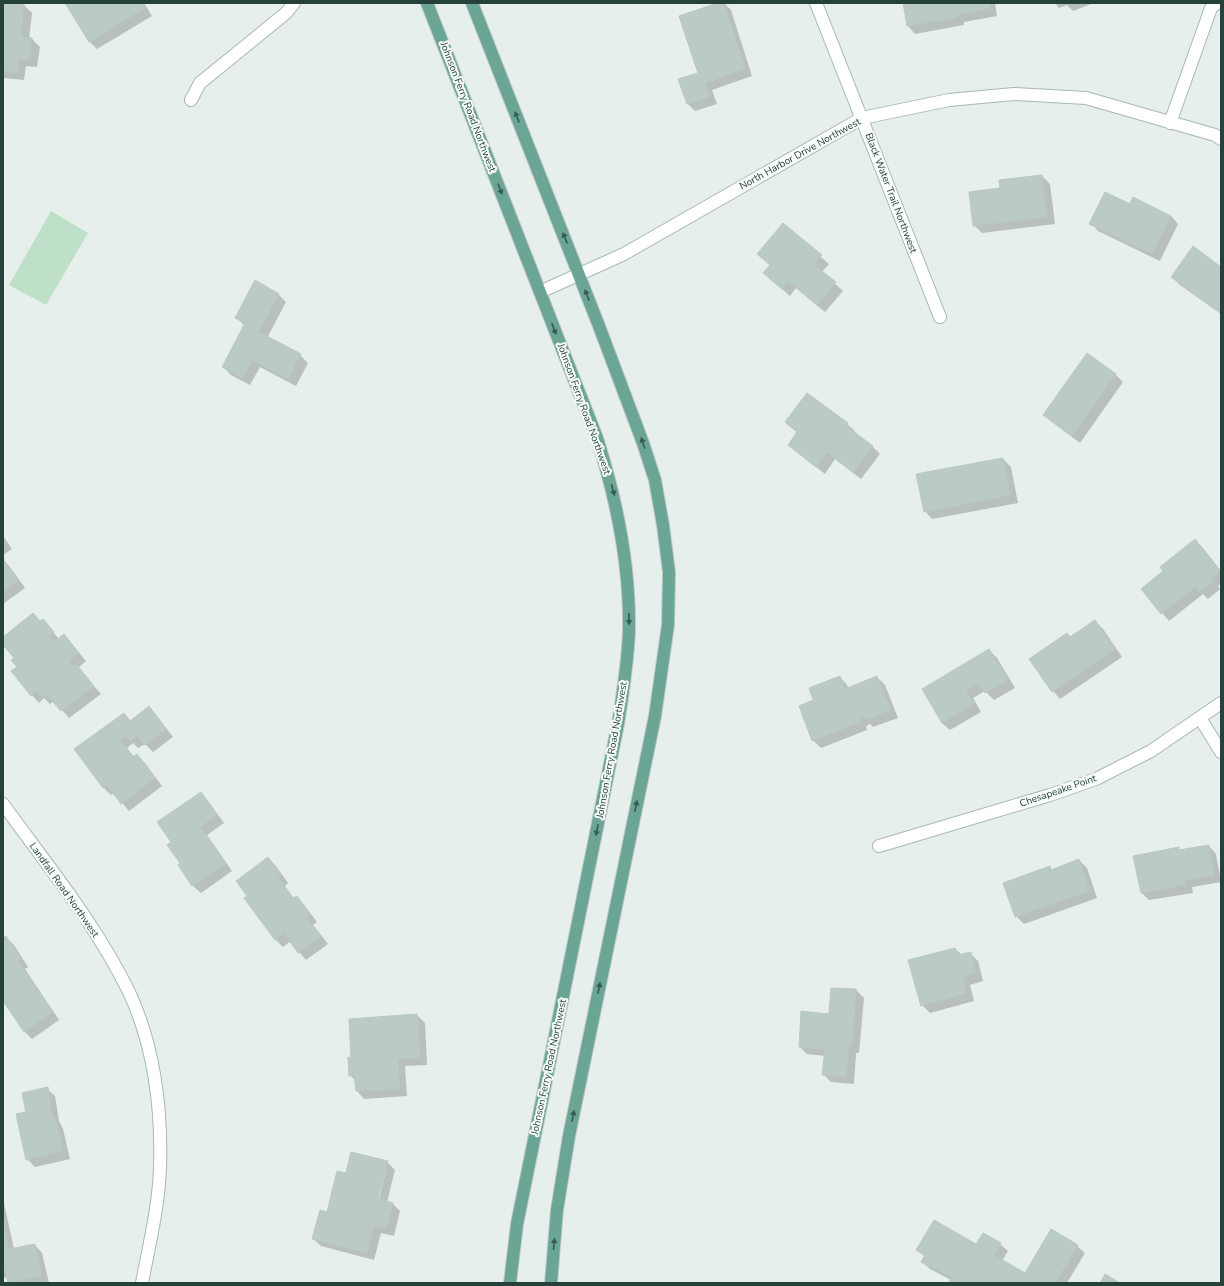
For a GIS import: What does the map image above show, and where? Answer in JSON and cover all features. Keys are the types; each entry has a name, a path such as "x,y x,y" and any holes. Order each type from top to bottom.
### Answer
{"main road":[{"name":"Johnson Ferry Road Northwest","path":"427,3 596,438 614,496 622,532 629,600 629,632 625,679 618,724 517,1224 510,1283"},
{"path":"472,3 630,406 654,480 663,525 669,572 669,599 665,648 655,716 569,1136 557,1210 551,1283"}],"street":[{"path":"191,100 200,83 286,12 294,3"},
{"name":"Black Water Trail Northwest","path":"816,3 940,317"},
{"path":"1170,123 1211,8 1217,3"},
{"name":"North Harbor Drive Northwest","path":"540,292 624,254 862,118 949,100 1014,94 1086,98 1215,135 1221,139"},
{"name":"Chesapeake Point","path":"879,846 1050,795 1096,778 1151,751 1221,703"},
{"path":"1200,718 1221,752"},
{"name":"Landfall Road Northwest","path":"3,804 90,923 129,993 143,1030 155,1083 160,1121 160,1168 155,1214 142,1283"}],"green space":[{"path":"51,211 88,233 46,305 9,285"}],"building":[{"path":"3,3 24,4 21,37 32,38 29,60 19,59 17,73 3,71"},
{"path":"65,3 142,3 145,8 89,42"},
{"path":"718,3 724,3 745,69 705,83 710,97 687,104 678,79 698,73 679,16"},
{"path":"903,3 989,3 990,8 957,15 957,18 907,26"},
{"path":"1042,175 1047,217 973,226 969,192 1000,188 999,180"},
{"path":"1105,192 1130,204 1133,197 1171,216 1152,254 1089,224"},
{"path":"783,223 822,255 814,265 836,282 817,305 788,281 782,289 763,273 770,265 757,254"},
{"path":"1193,246 1221,267 1221,313 1171,277"},
{"path":"255,280 279,294 259,332 301,354 288,379 252,360 243,378 222,367 245,323 235,318"},
{"path":"1087,353 1116,374 1072,436 1043,415"},
{"path":"807,393 848,423 846,426 873,446 853,472 827,452 816,467 788,445 797,432 785,422"},
{"path":"1003,458 1010,495 924,512 916,474"},
{"path":"1195,539 1220,571 1211,578 1213,581 1199,592 1196,587 1161,614 1141,589 1163,571 1160,567"},
{"path":"3,559 18,580 3,591"},
{"path":"33,613 40,621 43,619 54,632 49,636 54,642 64,634 79,653 69,661 73,666 76,664 94,686 61,711 46,694 42,697 36,691 31,696 11,671 17,667 11,660 14,658 3,645 3,637"},
{"path":"1095,620 1115,649 1052,692 1029,659 1067,633 1070,637"},
{"path":"989,649 1008,680 985,693 979,683 966,690 974,704 942,723 922,689"},
{"path":"840,676 845,689 877,676 891,710 865,720 864,717 859,718 861,722 812,741 799,706 813,700 809,688"},
{"path":"149,706 166,729 145,745 137,736 130,741 126,736 120,740 133,757 137,754 155,778 121,804 107,785 103,788 74,749 124,713 130,721"},
{"path":"201,792 217,815 200,827 226,863 192,886 178,865 180,863 167,845 171,842 157,822"},
{"path":"1209,845 1214,875 1185,880 1186,885 1141,893 1133,856 1179,847 1179,850"},
{"path":"268,857 281,875 278,877 293,898 297,896 310,914 306,917 321,936 298,953 284,933 275,940 244,898 247,896 236,881"},
{"path":"1079,859 1090,891 1015,917 1003,883 1050,866 1051,870"},
{"path":"6,936 21,959 18,961 53,1012 24,1032 3,1001 3,938"},
{"path":"955,948 958,955 971,952 976,973 963,977 967,993 921,1006 908,960"},
{"path":"831,988 856,989 852,1046 849,1046 846,1077 822,1075 825,1049 799,1047 801,1011 829,1014"},
{"path":"417,1014 420,1057 398,1059 400,1089 356,1091 354,1075 349,1076 348,1057 351,1058 349,1019"},
{"path":"48,1087 52,1113 56,1120 63,1151 26,1160 16,1114 26,1112 22,1093"},
{"path":"351,1152 388,1161 378,1199 393,1203 386,1229 374,1226 367,1253 312,1239 320,1210 327,1212 337,1171 346,1173"},
{"path":"934,1220 976,1244 983,1233 1001,1243 994,1255 1025,1273 1051,1229 1078,1245 1055,1283 950,1283 949,1282 952,1277 921,1262 925,1255 916,1250"},
{"path":"3,1222 9,1249 35,1244 42,1276 8,1283 5,1269 3,1269"},
{"path":"1105,1274 1120,1283 1100,1283"}]}
